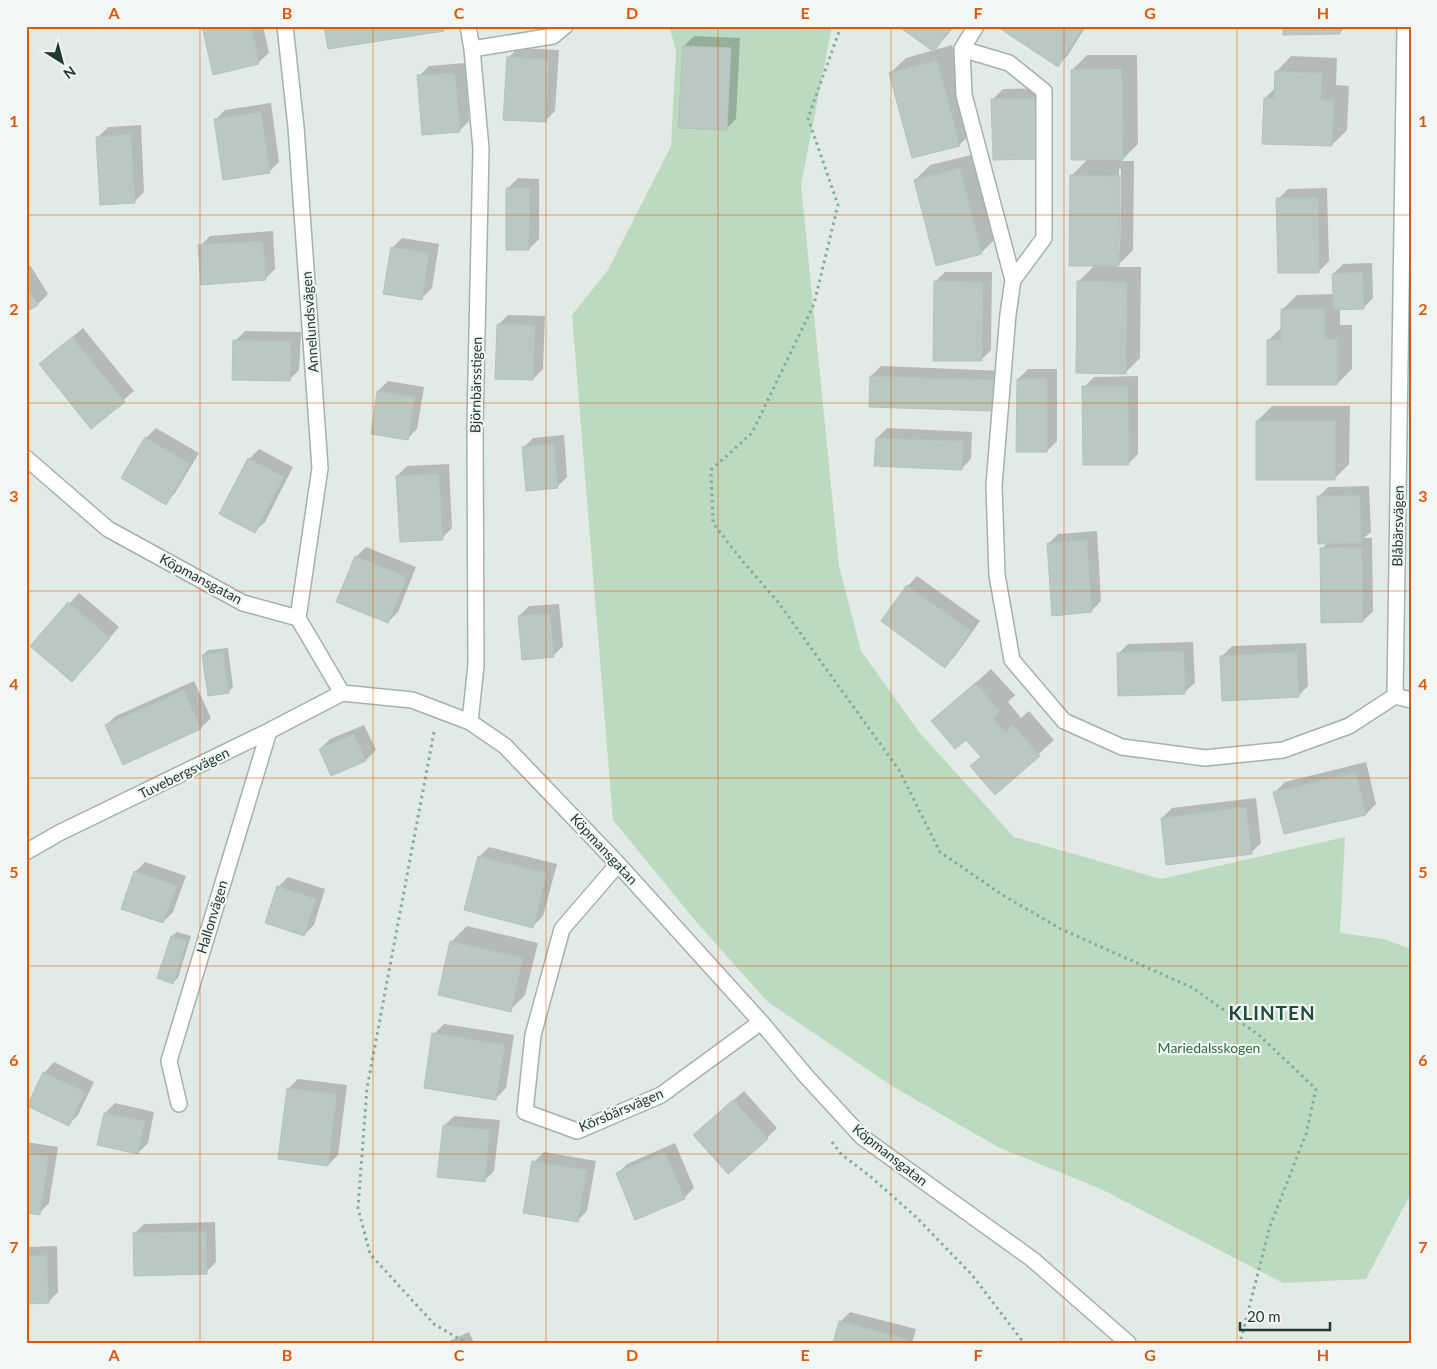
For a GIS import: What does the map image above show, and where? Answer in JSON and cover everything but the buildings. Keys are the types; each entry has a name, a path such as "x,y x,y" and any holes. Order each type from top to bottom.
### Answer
{"street":[{"name":"Annelundsvägen","path":"285,26 296,127 320,468 298,618"},
{"name":"Björnbärsstigen","path":"468,26 482,149 475,426 476,665 470,722"},
{"path":"472,48 553,36 565,26"},
{"path":"976,26 962,49 964,95 1013,280 1008,314 994,485 997,575 1012,660 1064,721 1122,747 1205,758 1283,750 1349,726 1395,696 1411,700"},
{"name":"Blåbärsvägen","path":"1395,696 1405,26"},
{"path":"962,49 1009,64 1044,90 1044,238 1013,280"},
{"name":"Köpmansgatan","path":"26,458 108,529 244,603 298,618"},
{"path":"298,618 342,693"},
{"name":"Köpmansgatan","path":"342,693 412,700 470,722 505,746 618,864 862,1137 1032,1259 1128,1343"},
{"name":"Tuvebergsvägen","path":"26,852 59,833 269,731 342,693"},
{"name":"Hallonvägen","path":"179,1104 168,1061 269,731"},
{"name":"Körsbärsvägen","path":"618,864 562,929 533,1035 525,1112 577,1131 662,1095 761,1022"}],"path":[{"path":"842,26 808,118 838,205 814,304 752,433 711,470 713,523 778,602 899,770 940,852 1001,894 1061,928 1193,988 1260,1036 1316,1089 1306,1134 1270,1226 1240,1343"},
{"path":"438,710 367,1088 358,1208 370,1254 434,1324 466,1343"},
{"path":"831,1141 841,1154 922,1223 972,1275 1024,1343"}],"green space":[{"name":"Mariedalsskogen","path":"669,26 832,26 801,185 839,566 861,651 919,732 1014,837 1161,879 1345,837 1340,933 1384,939 1411,949 1411,1193 1366,1279 1283,1283 1103,1190 998,1147 892,1086 768,1002 698,924 613,820 572,315 608,270 671,146 676,50"}],"district":[{"name":"KLINTEN","path":"1272,1013"}]}
